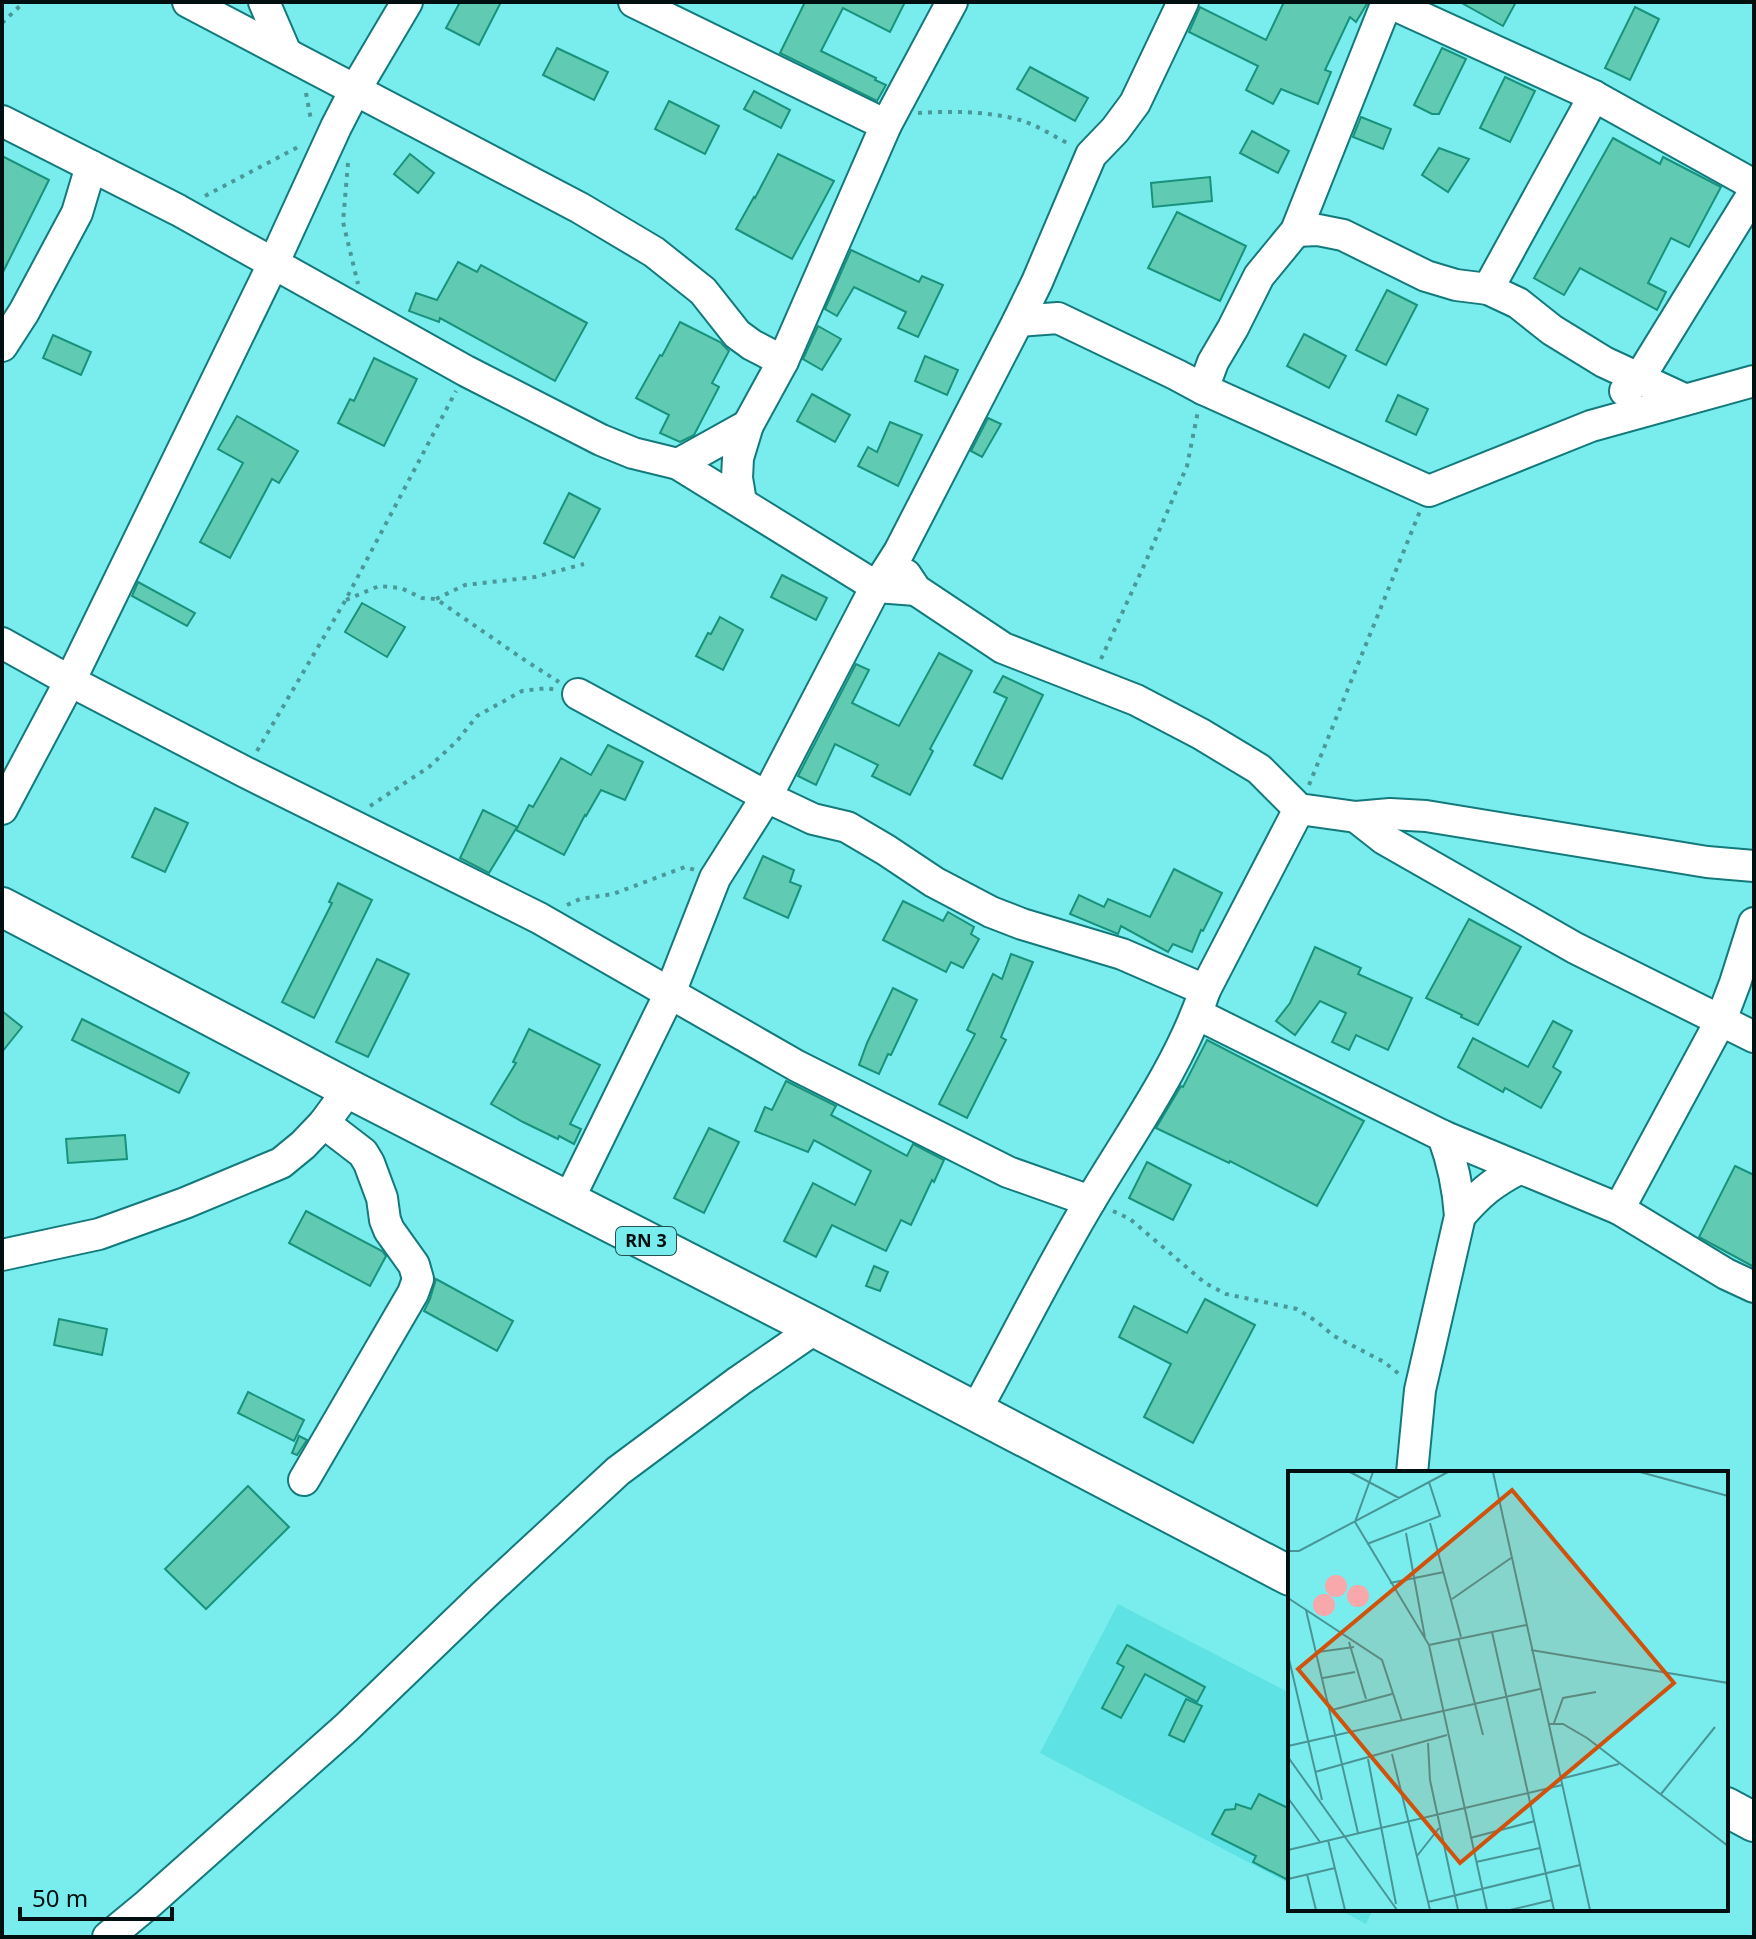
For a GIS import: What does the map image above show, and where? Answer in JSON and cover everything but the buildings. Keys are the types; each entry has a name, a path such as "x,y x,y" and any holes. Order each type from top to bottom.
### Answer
{"main road":[{"name":"RN 3","path":"2,907 1288,1575"},
{"path":"1728,1808 1754,1822"}],"street":[{"path":"188,2 580,208 654,252 703,291 737,334 783,361"},
{"path":"264,2 293,57"},
{"path":"2,809 70,681 274,262 325,132 355,90 407,2"},
{"path":"634,2 886,125"},
{"path":"741,502 738,458 748,425 783,361 886,125 952,2"},
{"path":"568,1201 670,993 715,878 767,796 877,587 899,552 1037,282 1091,155 1135,103 1183,2"},
{"path":"1198,375 1233,328 1259,276 1296,231 1387,2 1594,96 1754,185"},
{"path":"1488,289 1594,96"},
{"path":"2,121 178,210 466,371 601,440 633,453 678,464 877,587 916,590"},
{"path":"2,346 24,312 77,213 91,166"},
{"path":"1591,426 1640,377 1754,192"},
{"path":"1296,231 1318,230 1343,235 1426,276 1456,285 1488,289 1518,303 1552,330 1604,362 1684,399"},
{"path":"1037,282 1058,318"},
{"path":"1018,321 1058,318 1198,375 1429,491 1591,426 1754,381"},
{"path":"678,464 748,425"},
{"path":"899,552 908,578 916,590 1003,648 1136,700 1188,728 1259,769 1299,809 1356,817 1390,814 1426,816 1707,862 1754,866"},
{"path":"2,643 245,772 539,918 797,1066 1008,1172 1090,1201"},
{"path":"578,694 813,819 847,827 934,882 991,912 1122,954 1201,1002 1443,1136 1619,1209 1726,1274 1754,1287"},
{"path":"975,1412 1090,1201 1157,1090 1299,809"},
{"path":"1356,817 1384,839 1575,948 1754,1037"},
{"path":"1619,1209 1721,1020 1754,923"},
{"path":"2,1255 99,1234 281,1163 324,1123 349,1089"},
{"path":"304,1480 413,1293 418,1279 414,1265 389,1230 382,1198 363,1153 324,1123"},
{"path":"1412,1471 1420,1390 1460,1216 1458,1186 1443,1136"},
{"path":"1460,1216 1482,1191 1519,1169"},
{"path":"108,1937 346,1728 618,1471 816,1328"}],"path":[{"path":"2,23 24,2"},
{"path":"178,210 325,132 293,57"},
{"path":"886,125 912,114 950,111 986,114 1022,121 1091,155"},
{"path":"348,163 343,222 367,317"},
{"path":"245,772 345,601 466,371"},
{"path":"1091,681 1187,466 1198,375"},
{"path":"1299,809 1429,491"},
{"path":"345,601 379,586 401,588 422,598 436,599 465,585 535,577 584,564"},
{"path":"436,599 578,694"},
{"path":"346,823 429,767 457,741 477,716 522,691 547,688 578,694"},
{"path":"539,918 580,899 613,894 685,867 715,878"},
{"path":"1090,1201 1130,1219 1205,1283 1226,1294 1297,1309 1334,1336 1384,1362 1420,1390"}],"shaded area":[{"path":"1118,1604 1288,1692 1288,1883 1040,1753"},
{"path":"1342,1911 1372,1911 1366,1924"}]}
